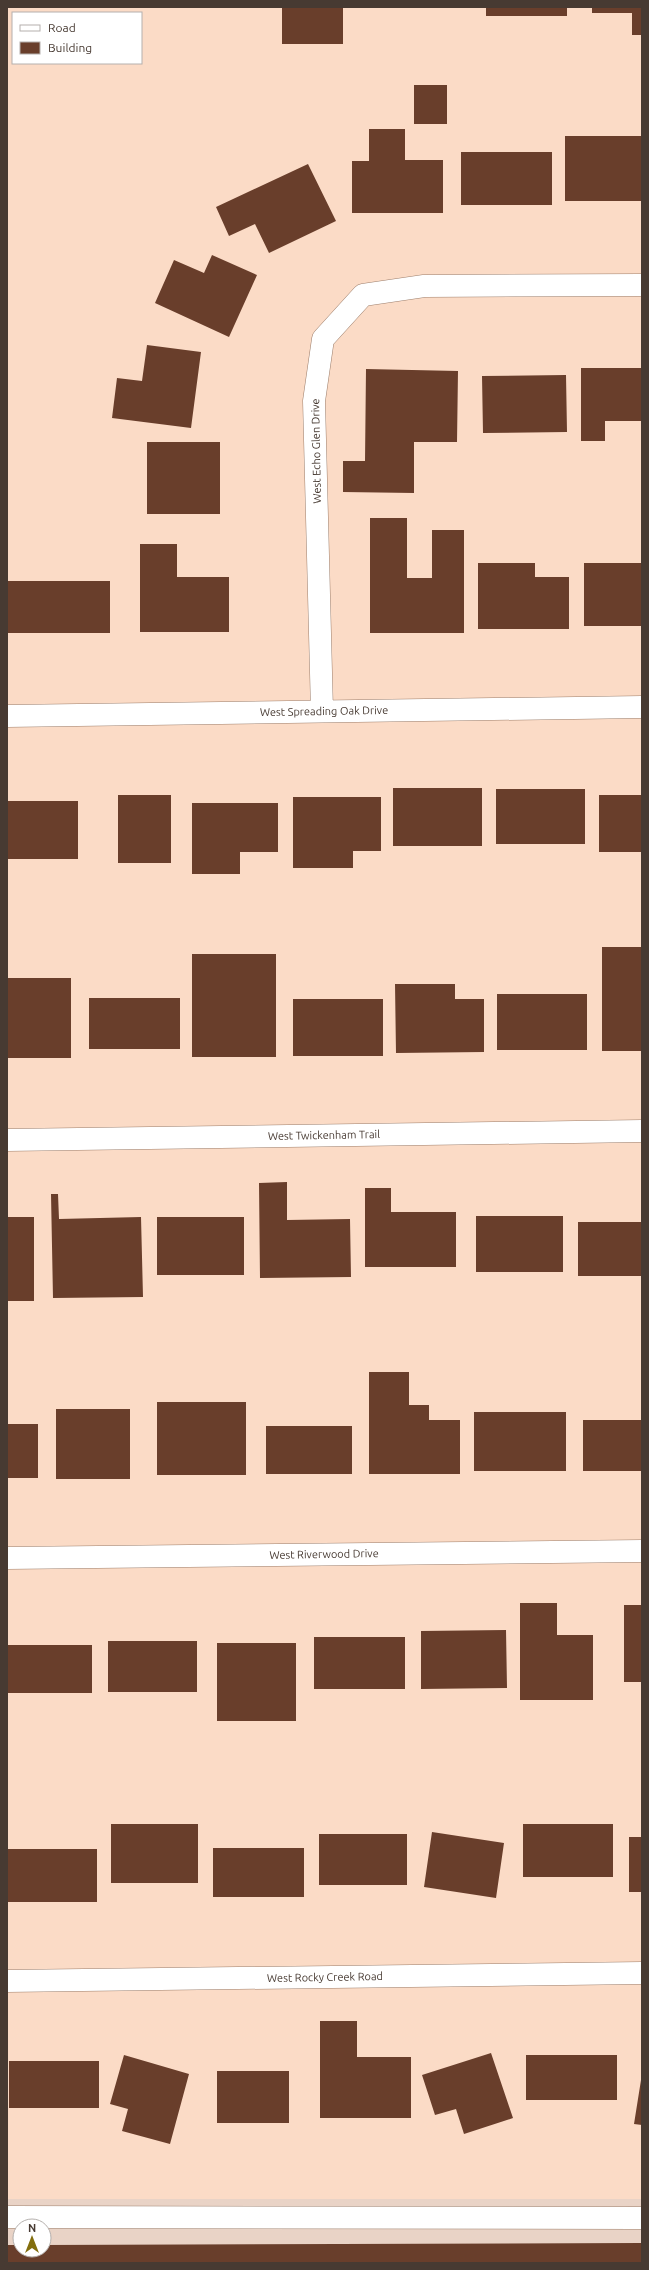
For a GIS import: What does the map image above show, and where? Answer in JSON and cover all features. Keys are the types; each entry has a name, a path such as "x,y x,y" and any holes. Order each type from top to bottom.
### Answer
{"street":[{"name":"West Echo Glen Drive","path":"322,711 314,401 323,339 363,295 424,286 642,285"},
{"name":"West Spreading Oak Drive","path":"7,716 642,707"},
{"name":"West Twickenham Trail","path":"7,1140 642,1130"},
{"name":"West Riverwood Drive","path":"7,1558 642,1551"},
{"name":"West Rocky Creek Road","path":"7,1981 642,1972"},
{"path":"7,2216 642,2218"}],"shaded area":[{"path":"7,2199 642,2199 642,2263 7,2263"}],"building":[{"path":"282,7 343,7 343,44 282,44"},
{"path":"486,7 567,7 567,16 486,16"},
{"path":"592,7 642,7 642,35 632,35 632,13 592,13"},
{"path":"414,85 447,85 447,124 414,124"},
{"path":"369,129 405,129 405,160 443,160 443,213 352,213 352,161 369,161"},
{"path":"565,136 642,136 642,201 565,201"},
{"path":"461,152 552,152 552,205 461,205"},
{"path":"308,164 336,221 269,253 255,224 229,236 216,207"},
{"path":"212,255 257,275 229,337 155,303 174,260 204,273"},
{"path":"147,345 201,352 191,428 112,418 117,378 142,381"},
{"path":"581,368 642,368 642,421 605,421 605,441 581,441"},
{"path":"366,369 458,371 457,442 414,442 414,493 343,492 343,461 365,461"},
{"path":"566,375 567,432 483,433 482,376"},
{"path":"147,442 220,442 220,514 147,514"},
{"path":"370,518 407,518 407,578 432,578 432,530 464,530 464,633 370,633"},
{"path":"140,544 177,544 177,577 229,577 229,632 140,632"},
{"path":"478,563 535,563 535,577 569,577 569,629 478,629"},
{"path":"584,563 642,563 642,626 584,626"},
{"path":"7,581 110,581 110,633 7,633"},
{"path":"393,788 482,788 482,846 393,846"},
{"path":"496,789 585,789 585,844 496,844"},
{"path":"118,795 171,795 171,863 118,863"},
{"path":"599,795 642,795 642,852 599,852"},
{"path":"293,797 381,797 381,851 353,851 353,868 293,868"},
{"path":"7,801 78,801 78,859 7,859"},
{"path":"192,803 278,803 278,852 240,852 240,874 192,874"},
{"path":"602,947 642,947 642,1051 602,1051"},
{"path":"192,954 276,954 276,1057 192,1057"},
{"path":"7,978 71,978 71,1058 7,1058"},
{"path":"395,984 455,984 455,999 484,999 484,1052 396,1053"},
{"path":"497,994 587,994 587,1050 497,1050"},
{"path":"89,998 180,998 180,1049 89,1049"},
{"path":"293,999 383,999 383,1056 293,1056"},
{"path":"287,1182 287,1220 350,1219 351,1277 260,1278 259,1183"},
{"path":"365,1188 391,1188 391,1212 456,1212 456,1267 365,1267"},
{"path":"51,1194 58,1194 59,1219 141,1217 143,1297 53,1298"},
{"path":"476,1216 563,1216 563,1272 476,1272"},
{"path":"7,1217 34,1217 34,1301 7,1301"},
{"path":"157,1217 244,1217 244,1275 157,1275"},
{"path":"578,1222 642,1222 642,1276 578,1276"},
{"path":"369,1372 409,1372 409,1405 429,1405 429,1420 460,1420 460,1474 369,1474"},
{"path":"157,1402 246,1402 246,1475 157,1475"},
{"path":"56,1409 130,1409 130,1479 56,1479"},
{"path":"474,1412 566,1412 566,1471 474,1471"},
{"path":"583,1420 642,1420 642,1471 583,1471"},
{"path":"7,1424 38,1424 38,1478 7,1478"},
{"path":"266,1426 352,1426 352,1474 266,1474"},
{"path":"520,1603 557,1603 557,1635 593,1635 593,1700 520,1700"},
{"path":"624,1605 642,1605 642,1682 624,1682"},
{"path":"506,1630 507,1688 421,1689 421,1631"},
{"path":"314,1637 405,1637 405,1689 314,1689"},
{"path":"108,1641 197,1641 197,1692 108,1692"},
{"path":"217,1643 296,1643 296,1721 217,1721"},
{"path":"7,1645 92,1645 92,1693 7,1693"},
{"path":"111,1824 198,1824 198,1883 111,1883"},
{"path":"523,1824 613,1824 613,1877 523,1877"},
{"path":"432,1832 504,1843 496,1898 424,1887"},
{"path":"319,1834 407,1834 407,1885 319,1885"},
{"path":"629,1837 642,1837 642,1892 629,1892"},
{"path":"213,1848 304,1848 304,1897 213,1897"},
{"path":"7,1849 97,1849 97,1902 7,1902"},
{"path":"320,2021 357,2021 357,2057 411,2057 411,2118 320,2118"},
{"path":"491,2053 513,2118 464,2134 456,2109 435,2115 422,2075"},
{"path":"124,2055 189,2074 170,2144 122,2131 128,2109 110,2104"},
{"path":"526,2055 617,2055 617,2100 526,2100"},
{"path":"9,2061 99,2061 99,2108 9,2108"},
{"path":"217,2071 289,2071 289,2123 217,2123"},
{"path":"642,2080 642,2125 634,2124"},
{"path":"642,2243 642,2263 7,2263 7,2245 12,2245 12,2258 52,2258 52,2245"}]}
